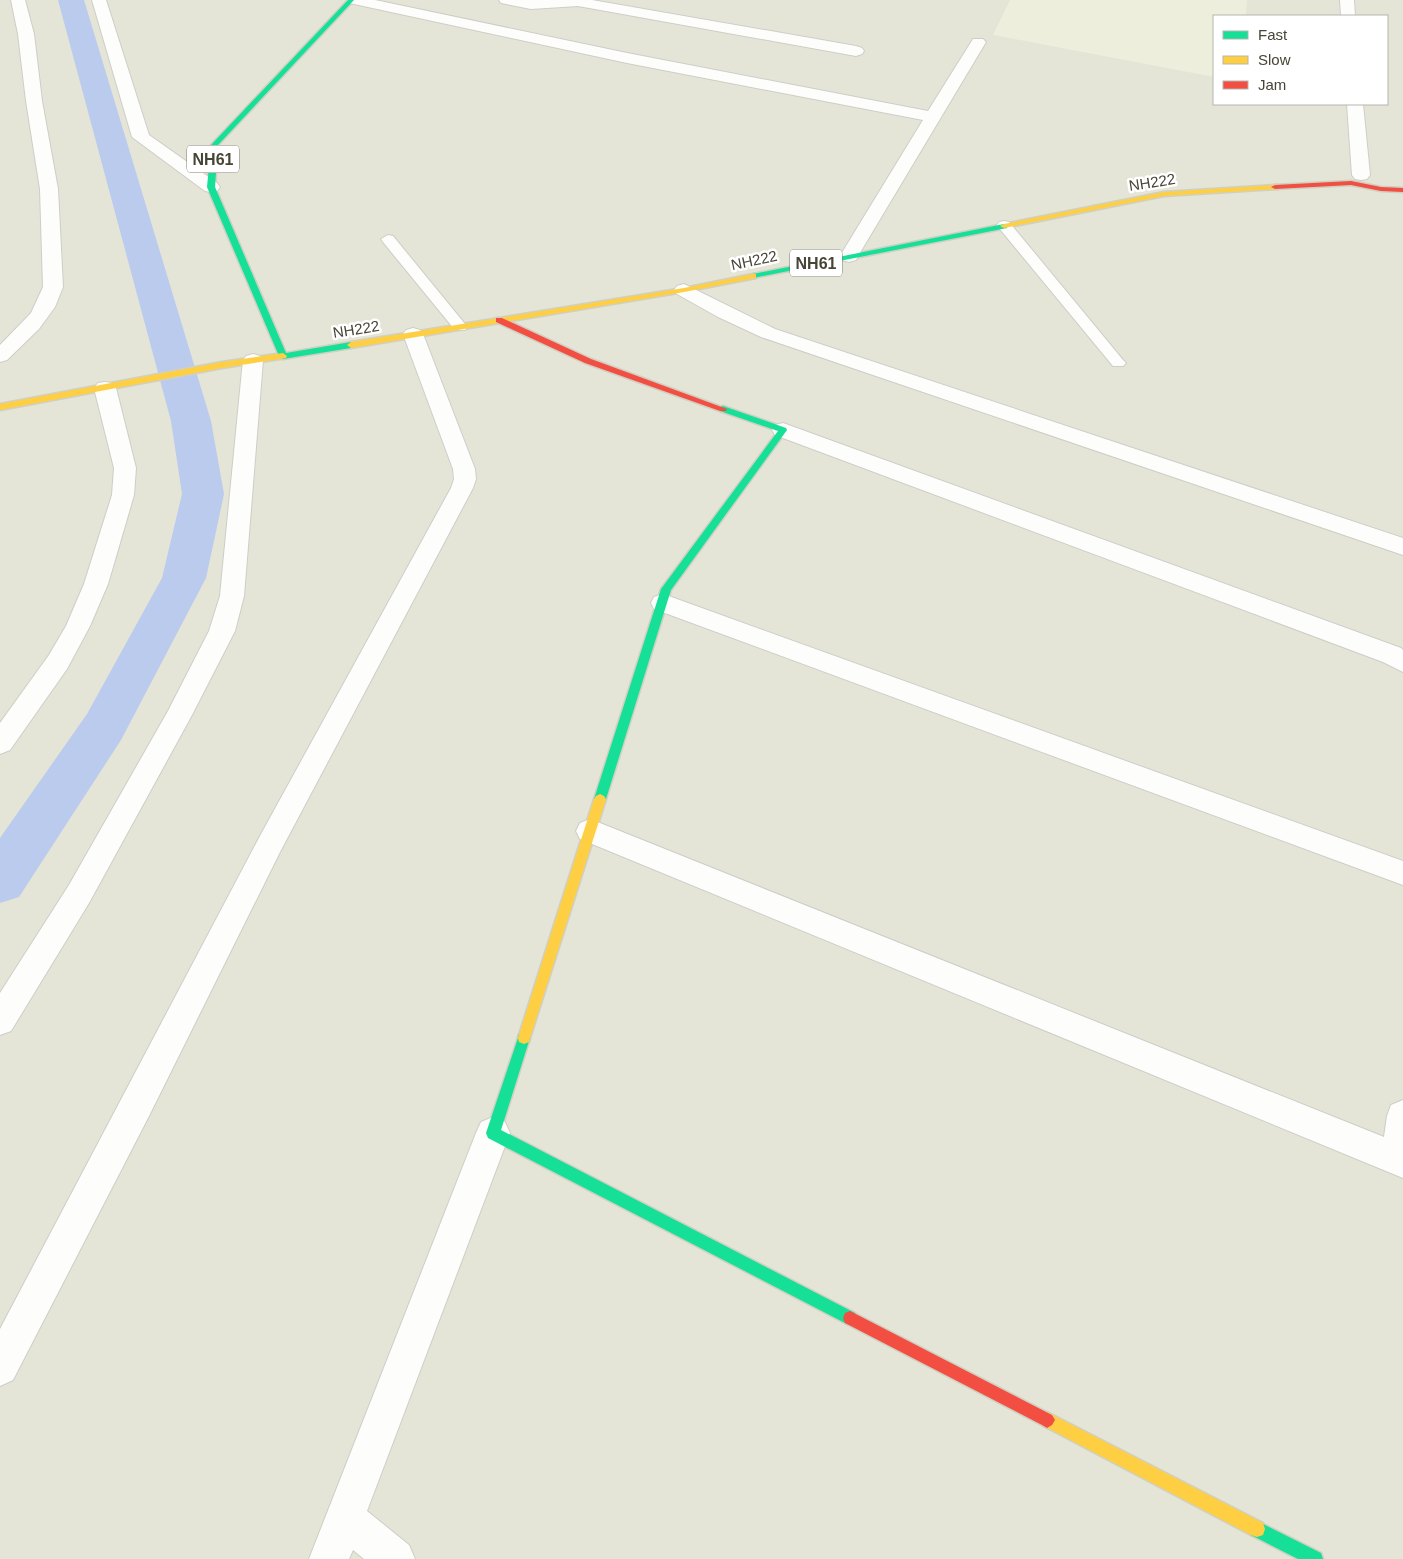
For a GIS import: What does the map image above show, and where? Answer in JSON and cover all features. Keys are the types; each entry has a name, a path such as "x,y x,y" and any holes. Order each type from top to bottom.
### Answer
{"main road":[{"name":"NH61","path":"283,356 211,187 215,145 352,0"},
{"name":"NH222","path":"113,387 253,360 684,290 1164,194 1361,177 1381,189 1403,190"},
{"path":"499,320 588,361 783,430 666,589 664,603 493,1133 1314,1559"},
{"path":"0,407 113,387"}],"street":[{"path":"0,356 42,313 50,300 53,287 49,189 34,101 26,34 18,0"},
{"path":"99,0 141,136 211,187"},
{"path":"352,0 627,58 933,116"},
{"path":"506,0 531,5 579,1 856,52"},
{"path":"849,256 978,42"},
{"path":"1355,105 1361,177"},
{"path":"684,290 725,313 768,333 1403,547"},
{"path":"0,1367 137,1105 270,844 462,488 465,479 464,469 413,334"},
{"path":"0,1021 79,894 222,631 233,587 253,360"},
{"path":"0,743 58,662 78,626 96,584 123,495 125,468 113,387"},
{"path":"783,430 1392,655 1403,662"},
{"path":"664,603 1403,873"},
{"path":"590,831 1401,1161 1403,1116"},
{"path":"329,1559 493,1133"},
{"path":"345,1518 395,1559"}],"lane":[{"path":"1004,225 1118,363"},
{"path":"388,239 460,327"}],"shaded area":[{"path":"0,0 1403,0 1403,1559 0,1559"},
{"path":"1010,0 1247,0 1246,15 1213,15 1213,77 993,35"}],"waterway":[{"path":"0,881 104,727 184,578 203,494 191,421 71,0"}],"traffic: fast":[{"path":"351,0 215,145 211,187 283,356 351,345"},
{"path":"753,276 1004,226"},
{"path":"600,799 666,589 783,430 723,409"},
{"path":"524,1038 493,1133 850,1318"},
{"path":"1257,1529 1315,1559"}],"traffic: slow":[{"path":"1004,226 1164,194 1275,187"},
{"path":"351,345 684,290 753,276"},
{"path":"0,407 222,365 283,356"},
{"path":"524,1038 600,799"},
{"path":"1047,1420 1257,1529"}],"traffic: jam":[{"path":"1275,187 1351,183 1381,189 1403,190"},
{"path":"499,320 588,361 723,409"},
{"path":"850,1318 1047,1420"}]}
